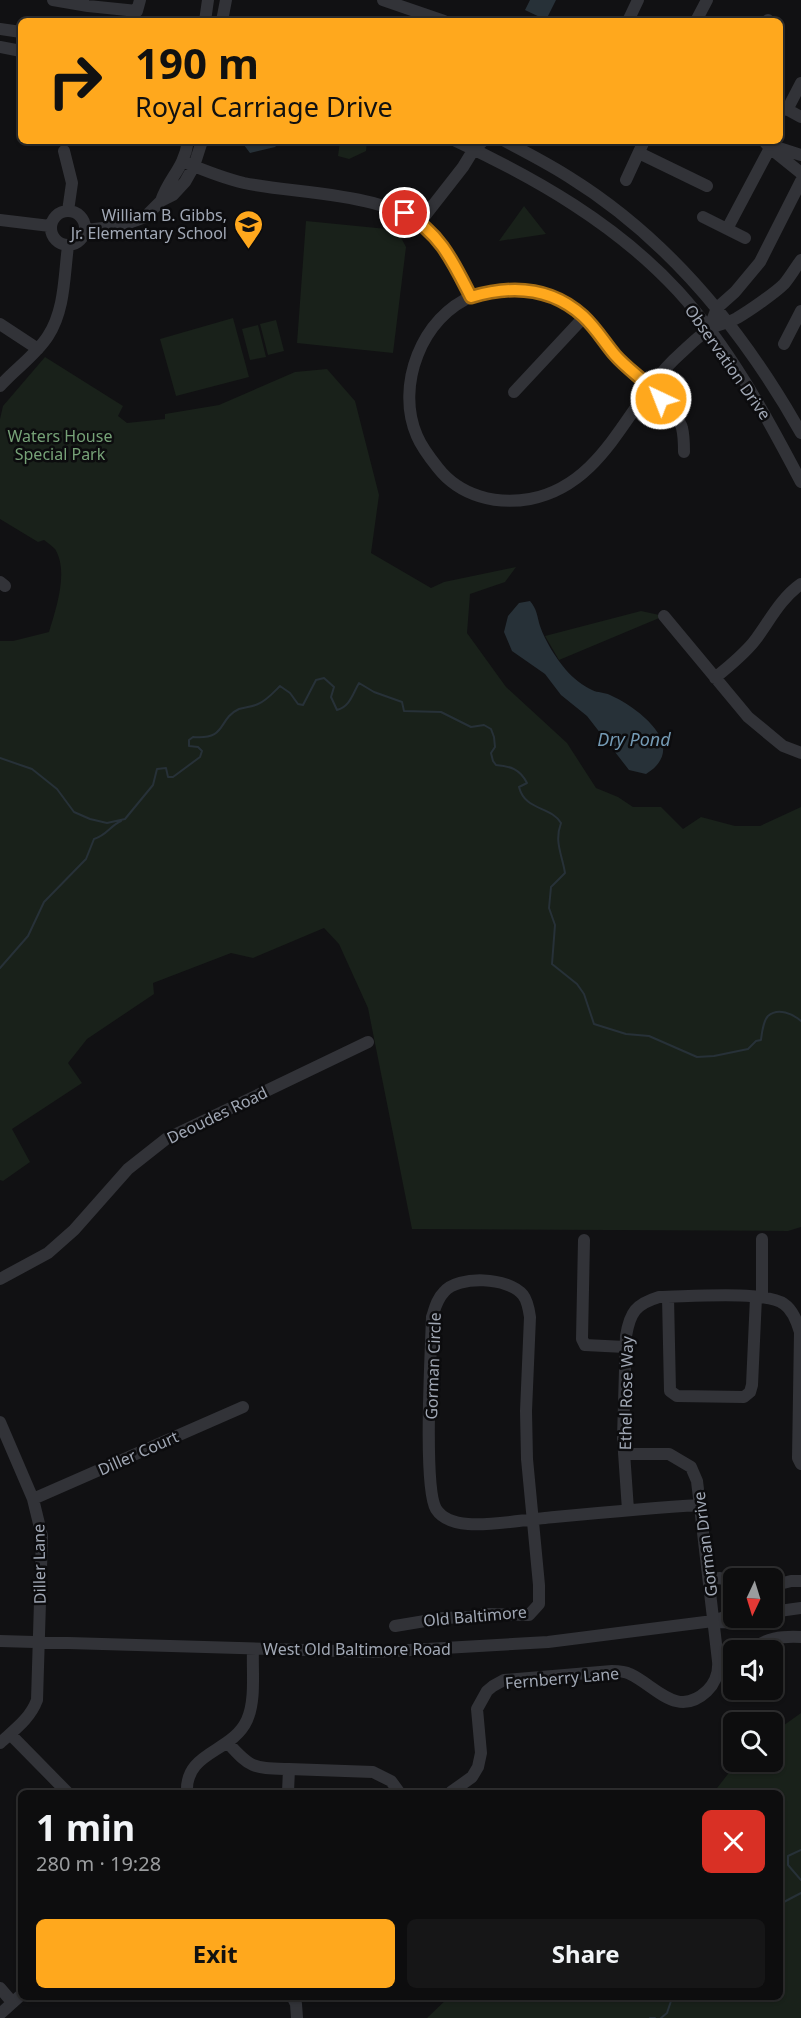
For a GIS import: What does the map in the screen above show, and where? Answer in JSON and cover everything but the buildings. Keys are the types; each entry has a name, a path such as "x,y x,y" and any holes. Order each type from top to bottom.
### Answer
{"street":[{"path":"53,0 137,11 140,0"},
{"path":"206,18 208,0"},
{"path":"223,18 226,0"},
{"path":"383,0 435,18"},
{"path":"629,18 638,0"},
{"path":"698,18 707,0"},
{"path":"0,28 18,31"},
{"path":"0,47 18,50"},
{"path":"801,83 784,108 801,117"},
{"path":"86,230 80,216 68,211 57,213 52,218 51,234 61,245 68,246 78,242 86,230 120,226 145,217 161,201 173,195 185,182 189,164 188,144"},
{"path":"189,164 200,144"},
{"path":"420,222 463,167 477,144"},
{"name":"Observation Drive","path":"477,144 591,216 678,291 709,329 762,407 801,482"},
{"name":"Observation Drive","path":"510,144 570,177 645,233 668,254 728,322 782,400 801,433"},
{"path":"626,180 643,144"},
{"path":"767,145 801,155"},
{"path":"767,145 801,172"},
{"path":"727,229 767,145"},
{"path":"64,151 72,183 68,211"},
{"path":"639,153 707,186"},
{"path":"189,164 224,178 244,183 389,206 420,222 434,235 447,251 471,297"},
{"path":"709,329 717,308 735,292 759,262 801,181"},
{"path":"703,217 745,238"},
{"path":"0,220 51,226"},
{"path":"0,386 38,349 48,335 61,303 68,246"},
{"path":"684,452 682,426 651,386 616,356 584,317 568,304 546,293 522,289 497,291 471,297 444,316 424,339 415,363 410,392 416,435 427,454 447,480 476,497 511,502 541,497 570,484 590,468 609,448 651,386 677,357 709,329 736,319 783,285 801,260"},
{"path":"784,344 801,310"},
{"path":"514,392 584,317"},
{"path":"0,324 38,349"},
{"path":"715,678 741,656 786,598 801,584"},
{"path":"664,616 748,717 783,746 801,753"},
{"name":"Deoudes Road","path":"0,1279 48,1253 74,1230 128,1168 166,1139 368,1042"},
{"path":"668,1297 670,1391 676,1396 744,1396 750,1392 752,1385 762,1239"},
{"path":"584,1240 582,1339 585,1345 625,1347"},
{"name":"Gorman Circle","path":"533,1519 527,1458 526,1411 530,1317 528,1308 524,1296 515,1287 501,1282 459,1282 445,1290 436,1303 432,1317 430,1455 432,1491 435,1506 442,1516 470,1525 700,1505"},
{"name":"Ethel Rose Way","path":"628,1510 624,1454 625,1347 629,1319 635,1309 646,1301 659,1297 759,1297 785,1304 795,1318 800,1332 798,1458 801,1464"},
{"name":"Diller Court","path":"33,1499 243,1407"},
{"name":"Diller Lane","path":"0,1422 33,1499 42,1536 37,1700 26,1719 0,1743"},
{"name":"Gorman Drive","path":"624,1454 669,1454 691,1467 697,1481 713,1621"},
{"name":"Old Baltimore","path":"395,1626 443,1617 471,1617 486,1614 529,1615 539,1604 540,1597 533,1519"},
{"path":"709,1581 723,1579"},
{"path":"783,1583 801,1581"},
{"path":"783,1610 801,1608"},
{"name":"West Old Baltimore Road","path":"0,1641 374,1652 548,1642 713,1621 723,1618"},
{"name":"West Old Baltimore Road","path":"713,1621 723,1622"},
{"name":"Fernberry Lane","path":"454,1790 472,1777 478,1767 481,1753 477,1709 487,1691 504,1680 612,1671 627,1672 666,1698 687,1702 705,1693 716,1677 718,1661 713,1621"},
{"path":"767,1640 780,1636 801,1637"},
{"path":"187,1790 187,1779 191,1769 202,1758 228,1743 240,1731 247,1719 251,1696 253,1650"},
{"path":"718,1661 723,1660"},
{"path":"10,1734 65,1790"},
{"path":"228,1743 246,1763 264,1768 373,1772 391,1781 398,1790"},
{"path":"288,1790 289,1769"},
{"path":"0,1988 16,1998 0,2014"},
{"path":"294,2000 297,2018"}],"green space":[{"path":"340,144 367,144 366,151 349,159 338,156"},
{"path":"524,206 546,234 499,241"},
{"path":"306,221 397,230 406,247 393,353 297,343"},
{"path":"233,318 249,377 176,396 160,339"},
{"path":"276,320 284,351 268,355 260,324"},
{"path":"258,325 266,357 250,360 242,329"},
{"name":"Waters House Special Park","path":"45,357 123,406 118,416 127,423 165,419 165,414 219,405 295,372 327,369 355,401 379,495 371,553 431,588 444,582 516,567 505,582 470,594 467,633 506,687 567,743 596,788 618,797 633,807 661,807 683,829 701,817 735,826 760,826 801,807 801,1227 788,1231 412,1229 368,1008 339,944 324,928 253,958 231,953 153,983 154,994 87,1039 68,1063 82,1083 12,1129 30,1162 3,1181 0,1180 0,641 13,641 49,632 58,601 61,568 55,549 44,540 38,542 0,519 0,419 3,406"},
{"path":"641,611 664,616 559,660 545,636"},
{"path":"801,1713 801,2018 427,2018 446,2000 783,2000 783,1790 716,1790 729,1772 783,1772 783,1726"}],"water":[{"path":"530,0 556,0 547,18 525,10"},
{"path":"243,144 278,144 275,147 250,153"},
{"name":"Dry Pond","path":"530,601 548,643 569,673 578,682 594,691 606,693 622,701 646,719 655,729 662,741 663,752 658,763 646,774 629,770 587,716 561,695 545,674 512,651 504,632 508,616 519,603"}],"waterway":[{"path":"0,758 32,769 57,789 74,812 107,823 125,819 153,785 157,769 166,768 168,777 173,777 200,757 202,751 198,747 189,746 189,740 193,737 212,735 221,728 232,713 261,703 280,686 290,693 298,704 303,705 316,680 324,678 334,687 331,697 337,710 348,703 359,683 374,692 402,702 404,711 441,712 471,727 484,725 491,729 495,747 491,753 493,761 496,765 518,771 527,783 519,787 522,795 561,823 558,842 565,873 551,887 549,908 555,925 552,964 577,984 584,994 594,1024 626,1034 649,1036 697,1057 748,1049 756,1041 761,1040 765,1021 772,1013 785,1013 801,1021"},
{"path":"0,968 28,936 44,902 86,859 94,839 121,821"},
{"path":"801,1850 788,1856 788,1865 801,1880"},
{"path":"783,1902 801,1893"},
{"path":"661,2018 667,2013 671,2000"},
{"path":"650,2018 655,2018"}],"place":[{"name":"William B. Gibbs, Jr. Elementary School","path":"248,250"}],"route":[{"path":"405,213 420,222 447,251 471,297 484,293 522,289 546,293 568,304 584,317 616,356 651,386 661,399"}]}
